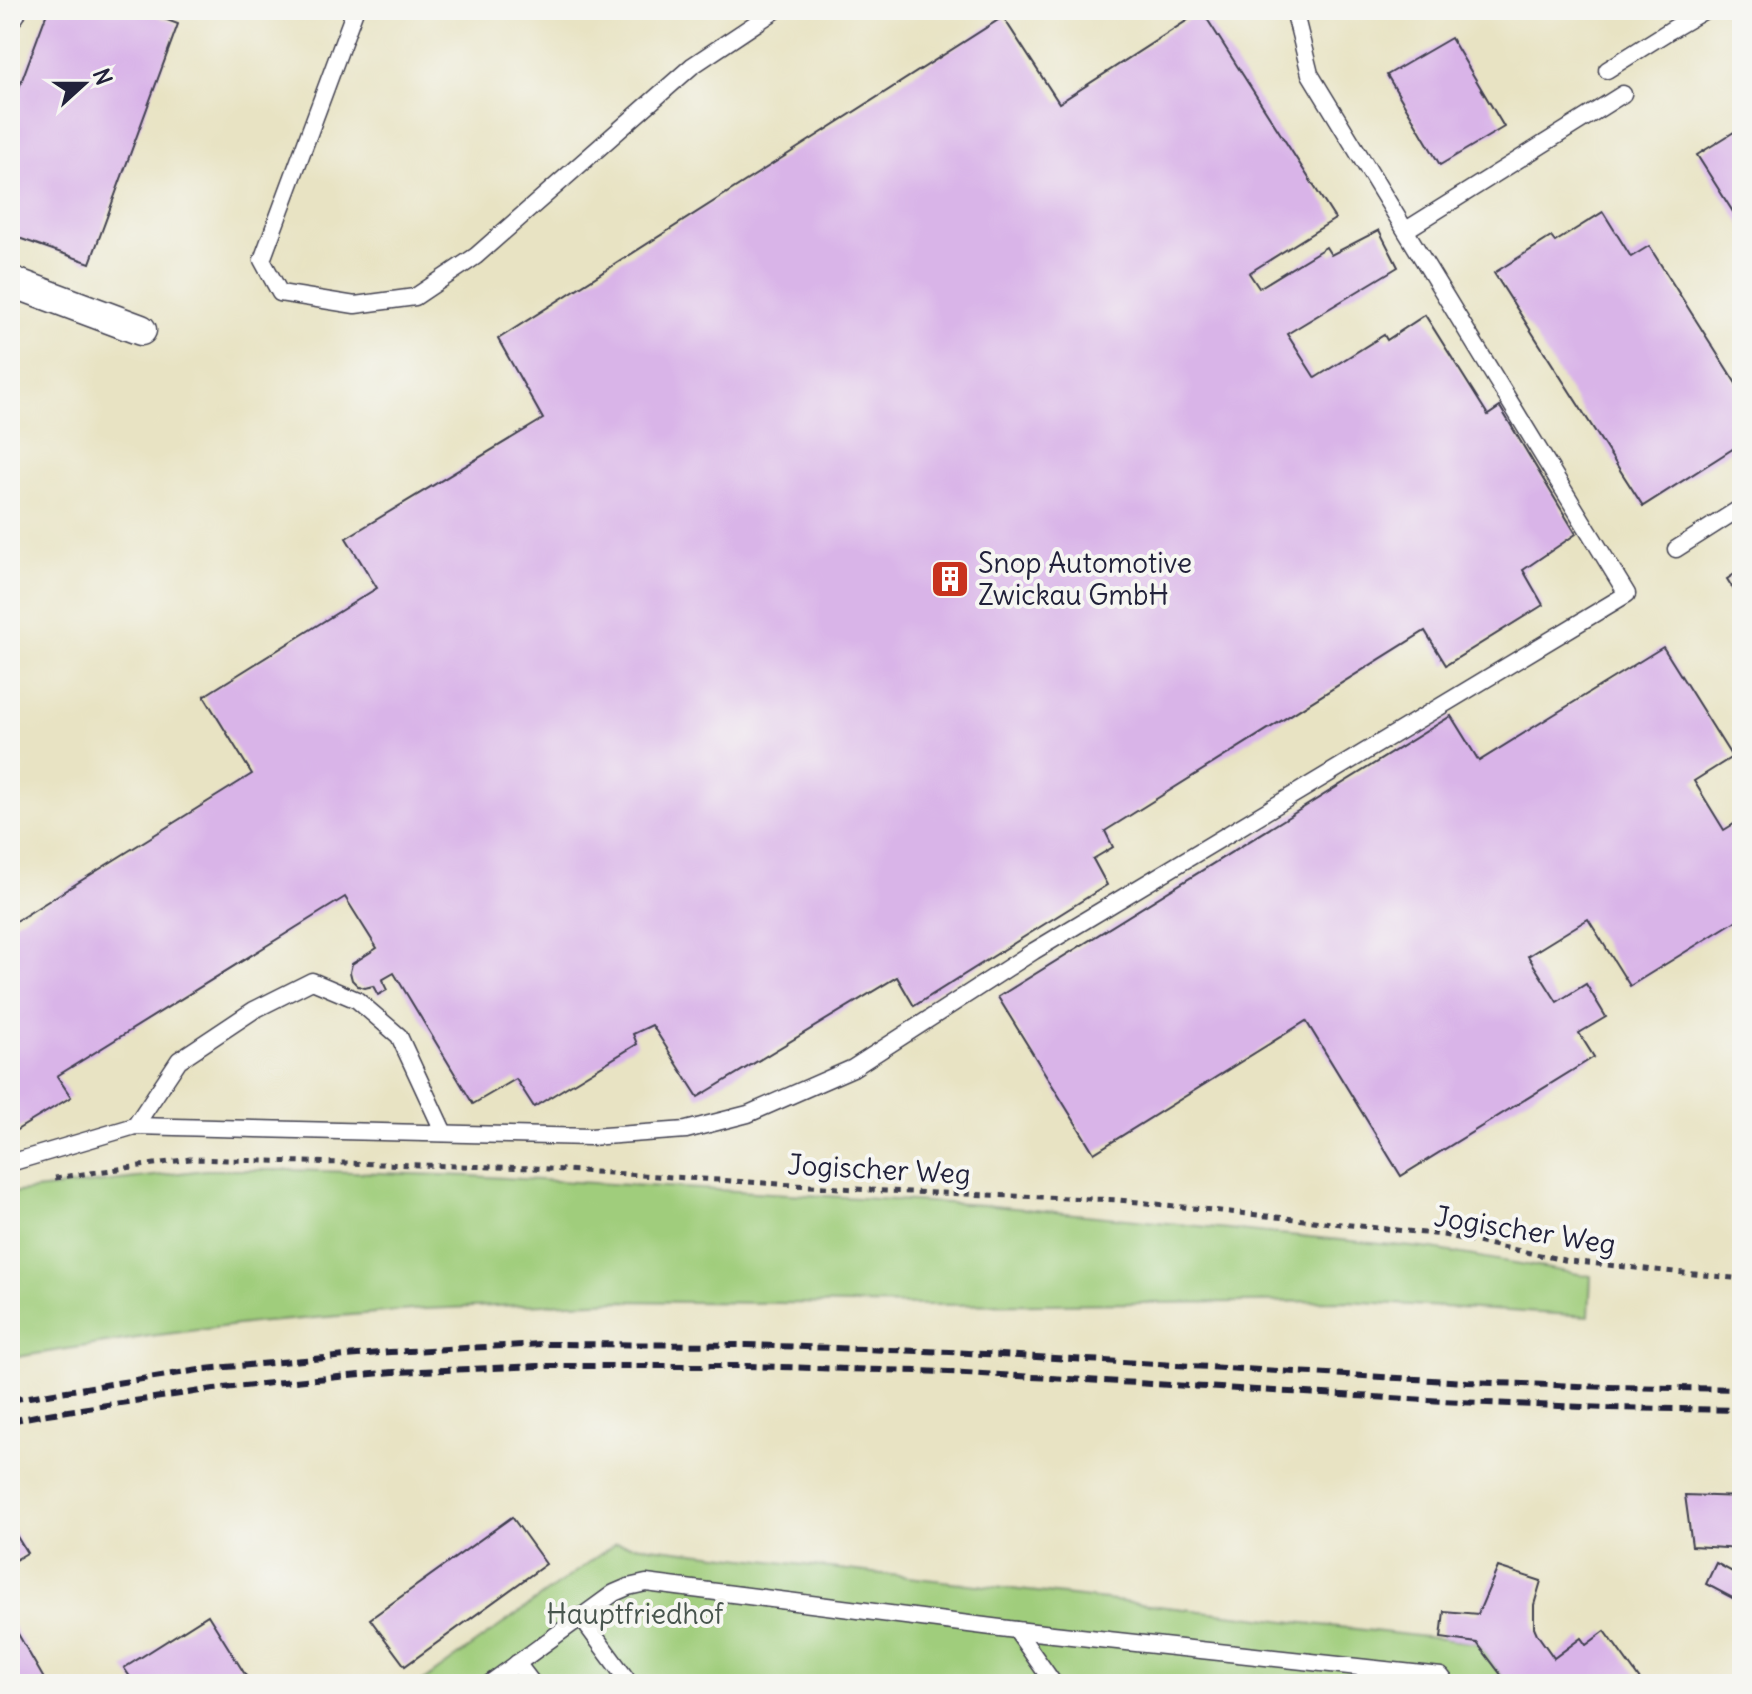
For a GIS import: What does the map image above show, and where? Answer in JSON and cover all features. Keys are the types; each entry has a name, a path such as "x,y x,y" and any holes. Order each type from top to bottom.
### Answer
{"street":[{"path":"10,281 141,330"}],"lane":[{"path":"355,10 262,260 280,293 355,305 415,297 476,256 692,66 776,10"},
{"path":"10,1163 135,1126 590,1137 686,1130 748,1114 853,1068 1034,951 1627,594 1310,74 1294,10"},
{"path":"1607,70 1705,10"},
{"path":"1406,230 1623,94"},
{"path":"1676,549 1742,507"},
{"path":"135,1126 179,1060 254,1010 312,981 357,1000 399,1036 444,1133"},
{"path":"489,1684 614,1593 646,1583 1016,1630 1441,1676 1447,1684"},
{"path":"580,1616 630,1684"},
{"path":"1016,1630 1054,1684"},
{"path":"517,1663 533,1684"}],"path":[{"name":"Jogischer Weg","path":"55,1178 190,1159 534,1168 886,1191 1119,1200 1443,1235 1569,1261 1742,1279"}],"green space":[{"path":"205,1170 470,1176 983,1205 1433,1249 1591,1276 1589,1316 1346,1301 929,1305 618,1301 425,1309 254,1323 10,1358 10,1193"},
{"name":"Hauptfriedhof","path":"616,1543 1477,1643 1508,1684 419,1684"}],"building":[{"path":"48,10 140,10 178,24 90,263 10,235 10,112"},
{"name":"Snop Automotive Zwickau GmbH","path":"1202,11 1335,219 1249,273 1259,288 1326,247 1331,255 1379,230 1398,267 1287,334 1315,378 1384,335 1387,340 1425,315 1488,415 1500,407 1576,534 1523,570 1543,605 1446,665 1425,631 1105,831 1113,847 1093,859 1107,885 914,1006 897,977 698,1097 652,1025 633,1034 637,1044 534,1107 516,1079 473,1104 394,973 382,980 387,990 378,995 373,986 358,986 352,980 352,964 377,948 345,897 57,1076 71,1097 10,1134 10,925 252,774 204,696 377,588 346,538 543,419 498,339 1003,17 1059,103"},
{"path":"1451,38 1504,127 1440,165 1387,75"},
{"path":"1742,127 1742,226 1697,155"},
{"path":"1603,212 1631,257 1649,246 1742,393 1742,443 1643,506 1494,273 1551,237 1555,242"},
{"path":"1742,569 1742,603 1727,579"},
{"path":"1663,647 1732,757 1694,781 1724,830 1742,819 1742,917 1630,986 1588,919 1528,956 1557,1002 1586,984 1606,1017 1579,1033 1594,1057 1401,1176 1306,1021 1094,1153 998,997 1451,716 1479,761"},
{"path":"1685,1495 1742,1497 1742,1549 1692,1546"},
{"path":"512,1517 546,1564 405,1666 370,1619"},
{"path":"10,1525 27,1553 10,1563"},
{"path":"1716,1563 1742,1577 1742,1603 1706,1584"},
{"path":"1498,1567 1541,1581 1534,1605 1534,1627 1554,1658 1581,1638 1586,1645 1605,1631 1643,1684 1508,1684 1477,1643 1441,1638 1444,1611 1478,1614"},
{"path":"208,1615 251,1684 135,1684 124,1668"},
{"path":"10,1620 47,1684 10,1684"}],"railway":[{"path":"10,1400 205,1369 390,1352 542,1344 747,1345 950,1352 1467,1382 1742,1389"},
{"path":"10,1421 214,1389 394,1372 538,1366 747,1366 949,1372 1460,1402 1742,1410"}],"place":[{"name":"Snop Automotive Zwickau GmbH","path":"950,579"}]}
